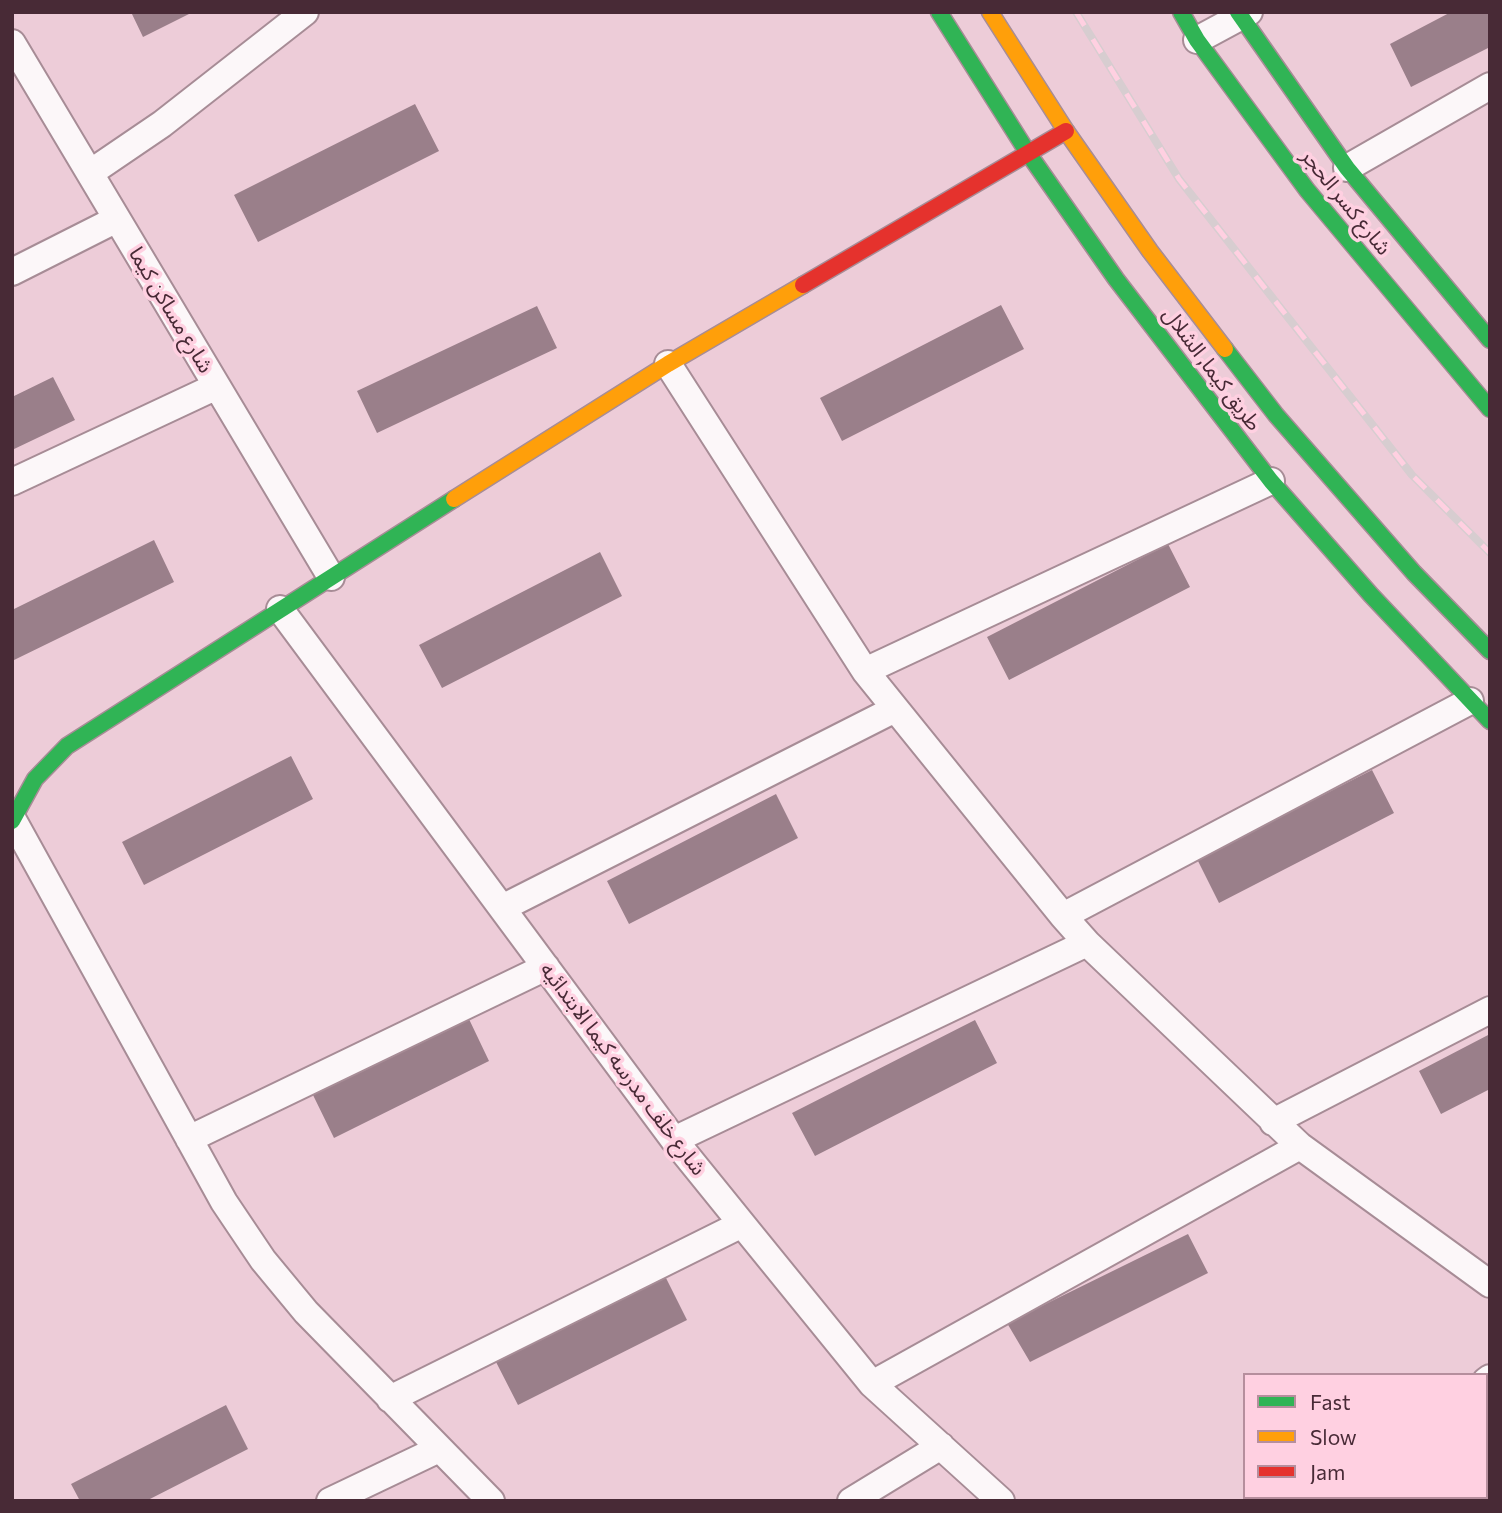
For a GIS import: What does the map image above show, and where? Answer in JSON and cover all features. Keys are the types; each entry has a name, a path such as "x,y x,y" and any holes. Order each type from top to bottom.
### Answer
{"main road":[{"name":"طريق كيما, الشلال","path":"939,12 1028,153 1116,279 1271,481 1371,595 1490,720"},
{"name":"طريق كيما, الشلال","path":"990,12 1066,131 1150,251 1276,415 1413,573 1490,651"},
{"name":"شارع كسر الحجر","path":"1181,12 1197,40 1307,190 1490,409"},
{"name":"شارع كسر الحجر","path":"1243,14 1346,168 1490,340"},
{"path":"12,820 35,779 67,746 668,364 1066,131"}],"street":[{"path":"90,173 162,124 305,12"},
{"path":"1197,40 1243,14"},
{"name":"شارع مساكن كيما","path":"12,43 20,69 90,173 331,577"},
{"path":"1346,168 1490,86"},
{"path":"12,272 117,219"},
{"path":"668,364 865,671 1087,943 1300,1146 1490,1284"},
{"path":"12,482 217,386"},
{"path":"865,671 1271,481"},
{"name":"شارع خلف مدرسه كيما الابتدائيه","path":"280,609 674,1140 872,1384 1001,1501"},
{"path":"1063,916 1470,701"},
{"path":"502,908 895,709"},
{"path":"12,820 224,1202 263,1260 306,1312 491,1501"},
{"path":"674,1140 1087,943"},
{"path":"189,1139 546,967"},
{"path":"1273,1122 1490,1010"},
{"path":"872,1384 1300,1146"},
{"path":"390,1399 742,1224"},
{"path":"851,1501 941,1446"},
{"path":"330,1501 439,1449"}],"building":[{"path":"131,12 193,12 143,37"},
{"path":"1451,12 1490,12 1490,47 1411,87 1390,44"},
{"path":"415,104 439,151 258,242 234,195"},
{"path":"1001,305 1024,349 842,441 820,398"},
{"path":"537,306 557,348 377,433 357,391"},
{"path":"53,377 75,420 12,450 12,397"},
{"path":"154,540 174,582 12,661 12,610"},
{"path":"1168,544 1190,587 1009,680 987,637"},
{"path":"600,552 622,596 442,688 419,645"},
{"path":"291,756 313,799 144,885 122,842"},
{"path":"1372,770 1394,813 1219,903 1197,859"},
{"path":"776,794 798,838 629,924 607,881"},
{"path":"468,1017 489,1061 334,1138 313,1095"},
{"path":"975,1020 997,1063 815,1156 792,1113"},
{"path":"1490,1034 1490,1089 1441,1114 1419,1071"},
{"path":"1188,1234 1208,1273 1030,1362 1007,1323"},
{"path":"665,1276 687,1320 518,1405 496,1362"},
{"path":"226,1405 248,1449 146,1501 80,1501 71,1484"},
{"path":"1332,1499 1440,1499 1437,1501 1329,1501"}],"railway":[{"path":"1076,12 1179,179 1412,475 1490,553"}],"traffic: fast":[{"path":"939,12 1028,153 1116,279 1271,481 1371,595 1490,721"},
{"path":"1181,12 1197,40 1307,190 1490,409"},
{"path":"1238,12 1347,168 1490,340"},
{"path":"1225,349 1276,415 1414,573 1490,651"},
{"path":"12,821 35,779 67,746 454,499"}],"traffic: slow":[{"path":"990,12 1066,131 1150,251 1225,349"},
{"path":"454,499 668,364 803,285"}],"traffic: jam":[{"path":"803,285 1066,131"}]}
